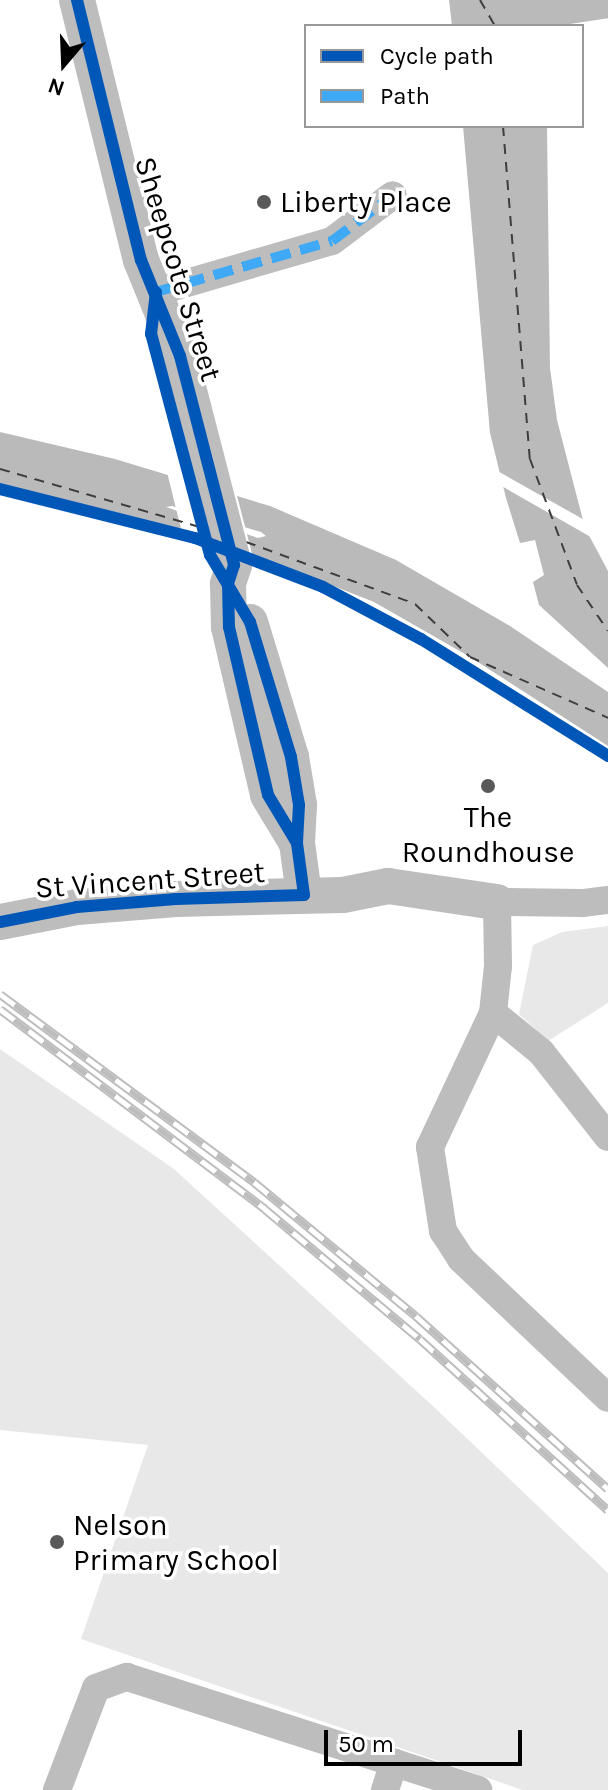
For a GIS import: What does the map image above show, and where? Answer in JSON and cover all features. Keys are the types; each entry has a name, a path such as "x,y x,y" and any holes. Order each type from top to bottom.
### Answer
{"street":[{"name":"Sheepcote Street","path":"77,0 141,260 180,356 193,455 224,568 250,622 291,757 299,805 297,843 304,895"},
{"path":"156,292 332,241 393,195"},
{"name":"St Vincent Street","path":"0,922 77,907 176,899 343,895 388,886 497,902 582,903 608,900"},
{"path":"497,902 498,966 493,1013 430,1147 443,1231 461,1259 608,1398"},
{"path":"493,1013 541,1052 608,1137"},
{"path":"57,1790 96,1688 127,1677 478,1790"},
{"path":"385,1790 394,1762"}],"shaded area":[{"path":"449,0 544,0 546,24 452,24"},
{"path":"463,128 547,128 550,368 557,420 585,528 608,571 608,668 539,605 533,582 544,575 535,540 520,543 490,433"},
{"path":"0,432 115,459 270,506 396,560 510,626 608,692 608,746 470,657 374,602 278,564 135,517 0,484","holes":["172,506 266,536 258,538 166,507"]},
{"path":"608,926 608,1003 548,1041 519,1014 533,945 562,932"},
{"path":"0,1049 174,1169 435,1408 608,1573 608,1790 523,1790 81,1639 148,1445 0,1430"}],"pier":[{"path":"494,469 588,522 596,540 498,484"},
{"path":"167,472 236,492 254,561 183,537"}],"waterway":[{"path":"510,19 608,4"}],"ferry route":[{"path":"480,0 494,24"},
{"path":"503,128 530,459 577,585 608,631"},
{"path":"0,469 206,529"},
{"path":"246,542 415,604 470,657 608,718"}],"railway":[{"path":"0,994 254,1182 416,1316 608,1489"},
{"path":"0,1009 265,1209 420,1339 608,1510"}],"marked path":[{"path":"156,292 332,241 393,195"}],"cycle path":[{"path":"77,0 141,260 180,356 234,565 228,584 229,627 268,795 297,843"},
{"path":"0,922 77,907 176,899 304,895 297,843 299,805 291,757 250,622 210,555 151,334 156,292"},
{"path":"0,489 195,538 323,587 421,639 608,756"}],"place":[{"name":"Liberty Place","path":"264,202"},
{"name":"The Roundhouse","path":"488,786"},
{"name":"Nelson Primary School","path":"57,1542"}]}
